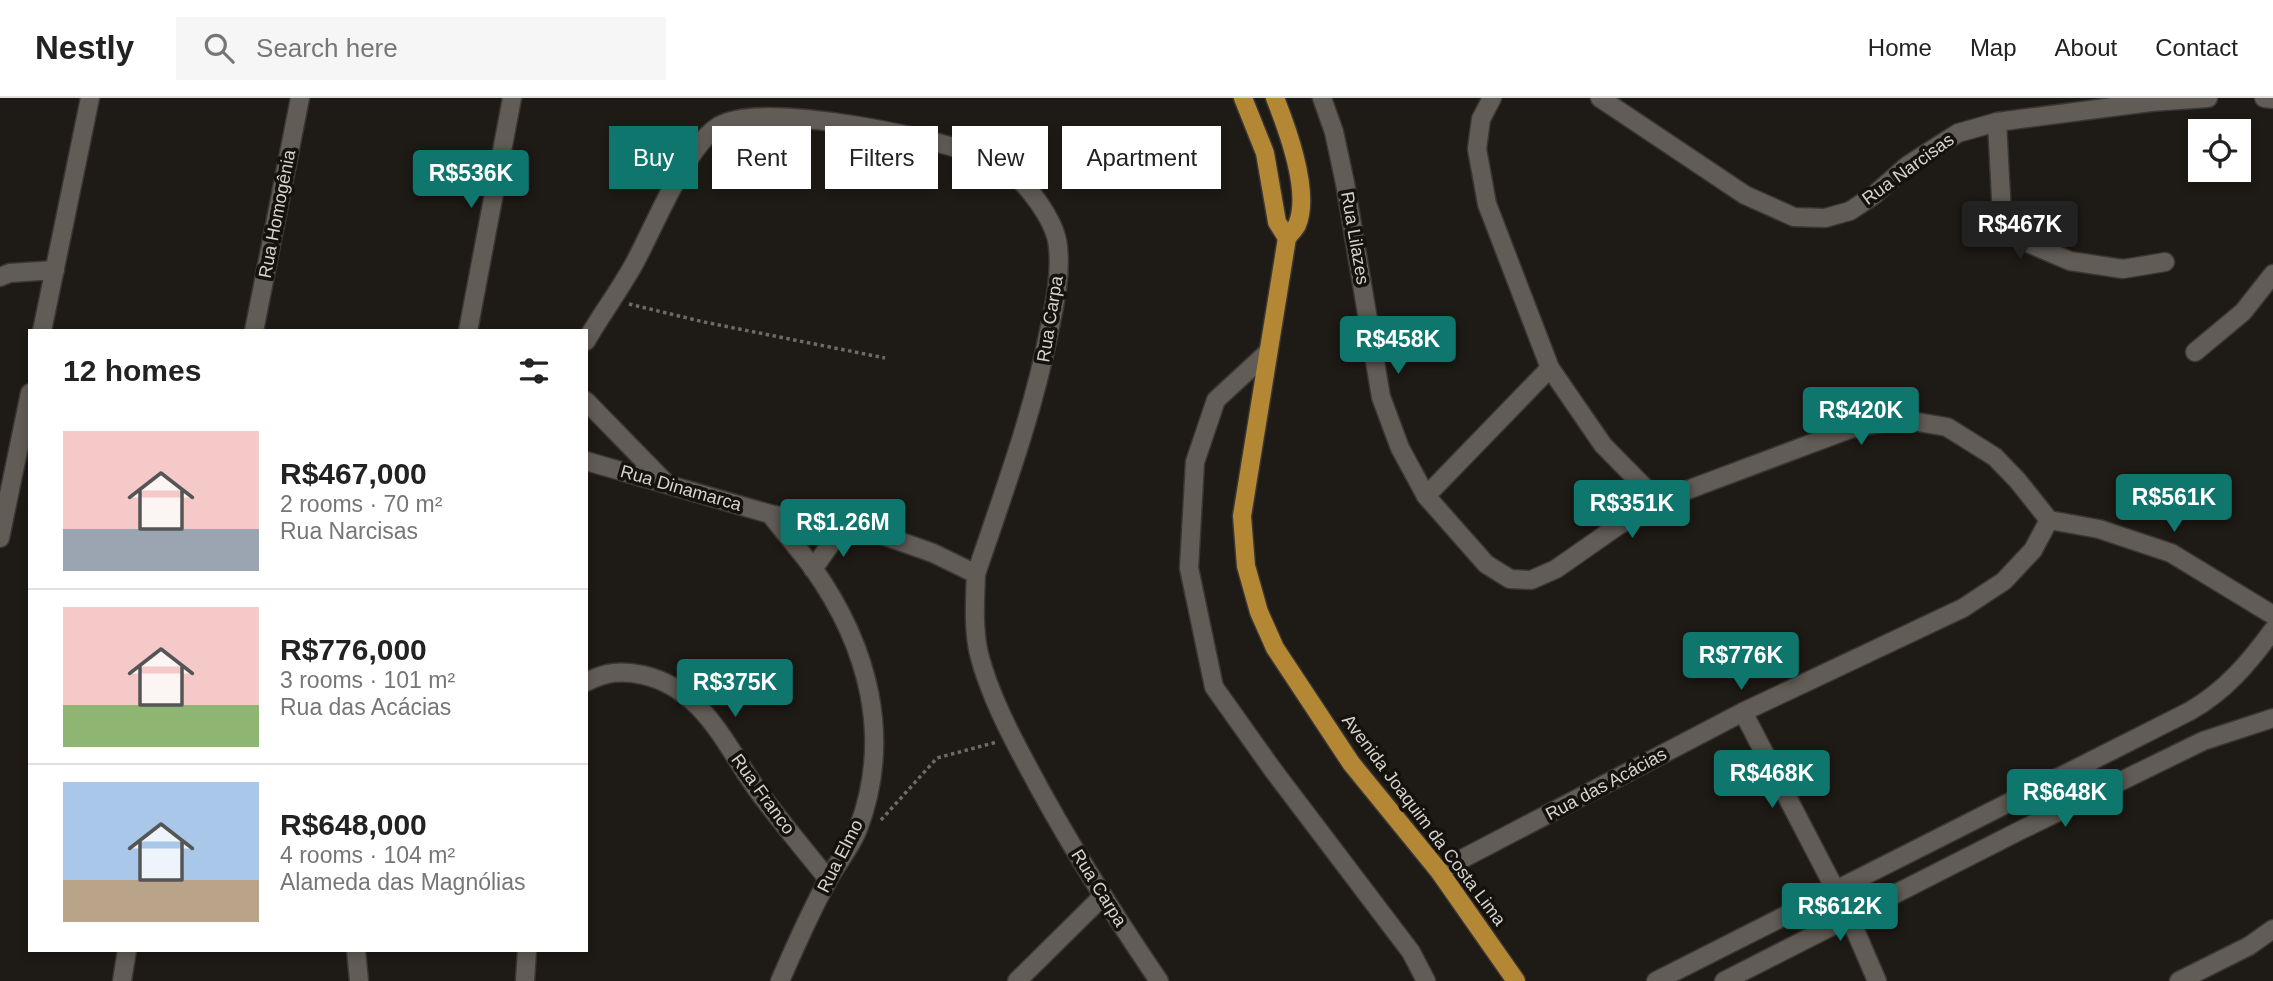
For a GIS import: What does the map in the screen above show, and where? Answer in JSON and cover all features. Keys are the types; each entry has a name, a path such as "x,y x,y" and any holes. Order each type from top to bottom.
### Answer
{"main road":[{"path":"1243,98 1265,153 1276,222 1287,238"},
{"name":"Avenida Joaquim da Costa Lima","path":"1275,98 1297,160 1300,199 1297,225 1287,238 1242,516 1246,566 1259,612 1275,648 1351,763 1439,871 1510,979"}],"street":[{"path":"43,329 90,98"},
{"name":"Rua Homogênia","path":"254,329 300,98"},
{"path":"468,329 512,98"},
{"name":"Rua Lilazes","path":"1322,98 1334,132 1345,183 1381,397 1400,448 1426,496 1486,564 1510,579 1531,580 1556,569 1658,501 1850,429 1900,419 1947,427 1995,457 2049,520"},
{"path":"1492,98 1481,119 1478,149 1487,204 1550,368 1603,445 1658,501"},
{"name":"Rua Narcisas","path":"1600,98 1745,195 1794,217 1825,218 1850,211 1874,195 1908,165 1958,133 1997,122 2151,102 2208,98"},
{"path":"2264,98 2273,99"},
{"name":"Rua Carpa","path":"588,338 613,300 674,185 703,138 720,124 741,118 772,116 933,140 998,163 1020,180 1047,215 1058,244 1058,288 1042,369 976,574 975,606 979,653 1013,738 1102,897 1159,981"},
{"path":"1997,122 2003,216 2009,228 2021,240 2070,261 2123,268 2165,261"},
{"path":"0,277 10,273 55,270"},
{"path":"2195,352 2243,312 2273,274"},
{"path":"1268,352 1216,400 1195,462 1189,568 1214,687 1273,770 1411,952 1426,981"},
{"path":"1426,496 1550,368"},
{"path":"0,538 28,403"},
{"path":"588,403 666,483"},
{"name":"Rua Dinamarca","path":"588,462 770,514 878,534 922,549 976,574"},
{"name":"Rua Elmo","path":"770,514 813,569 837,609 864,664 875,723 871,780 857,831 828,879 780,981"},
{"path":"2049,520 2099,529 2171,553 2273,615"},
{"name":"Rua das Acácias","path":"1439,871 1743,712 1963,608 2004,581 2034,550 2049,520"},
{"path":"813,569 842,528"},
{"path":"1656,981 2211,699 2243,668 2273,630"},
{"name":"Rua Franco","path":"588,681 602,674 623,671 652,677 681,690 712,720 759,793 828,879"},
{"path":"1743,712 1849,916 1877,981"},
{"path":"1724,981 1849,916 2203,741 2273,718"},
{"path":"2007,804 2021,830"},
{"path":"1017,981 1102,897"},
{"path":"2179,981 2249,946 2273,929"},
{"path":"122,981 127,952"},
{"path":"356,952 359,981"},
{"path":"525,981 527,952"}],"path":[{"path":"613,300 704,322 886,358"},
{"path":"874,827 937,758 1013,738"}]}
